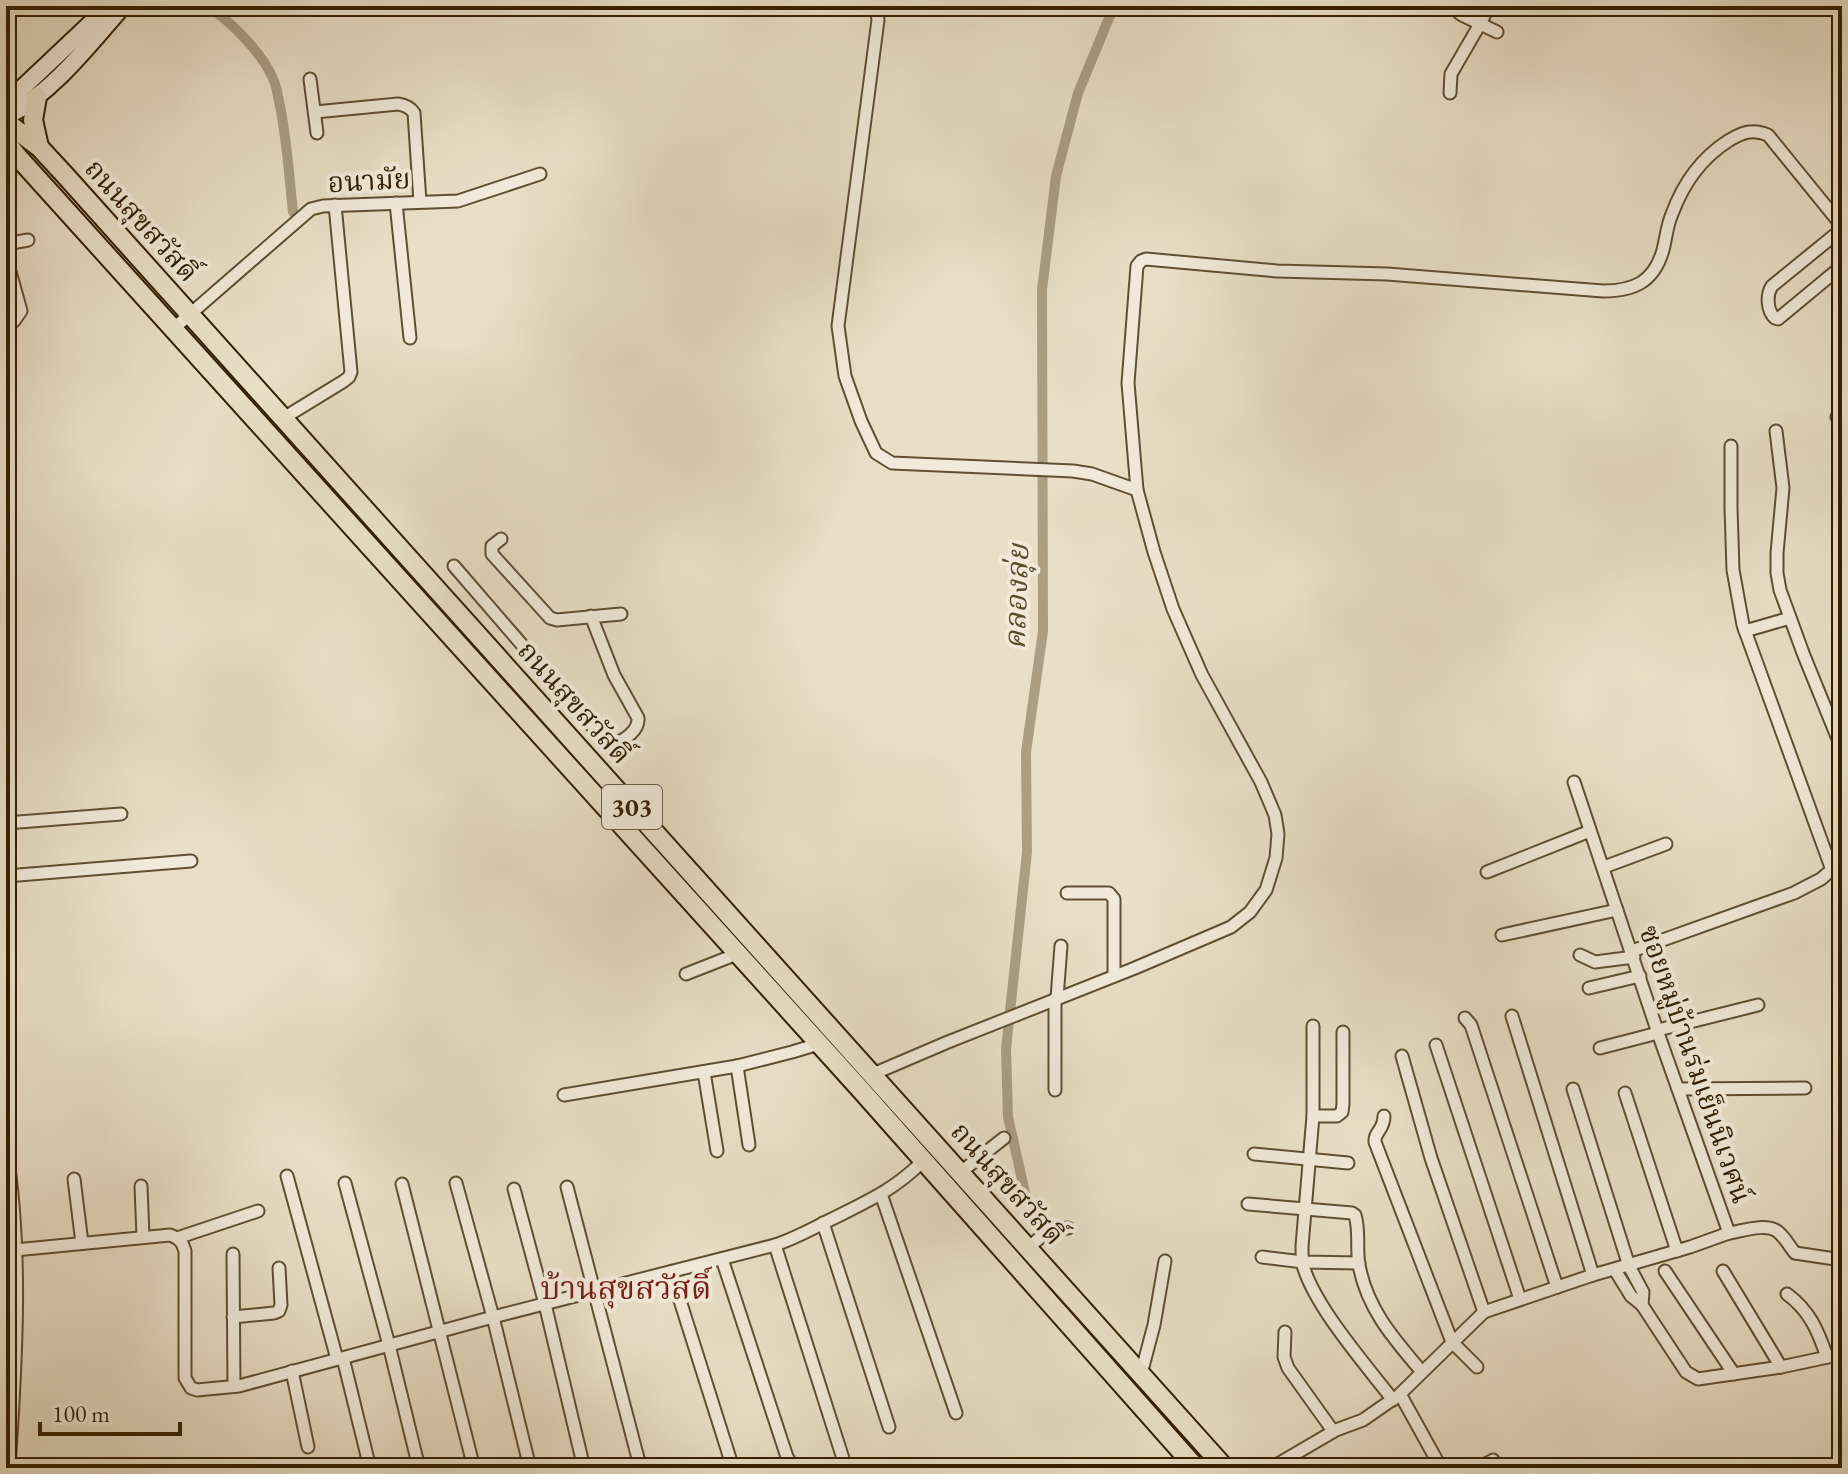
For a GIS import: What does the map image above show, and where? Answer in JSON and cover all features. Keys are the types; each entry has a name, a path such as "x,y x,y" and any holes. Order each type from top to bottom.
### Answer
{"main road":[{"name":"ถนนสุขสวัสดิ์","path":"81,42 109,6"},
{"name":"ถนนสุขสวัสดิ์","path":"6,109 9,102 123,6"},
{"name":"ถนนสุขสวัสดิ์","path":"21,94 6,119 39,147 1225,1468"},
{"path":"21,94 33,120 39,147"},
{"name":"ถนนสุขสวัสดิ์","path":"10,149 819,1044 1196,1468"}],"street":[{"path":"876,6 878,20 838,326 845,376 876,453 892,463 1073,471 1092,474 1137,490"},
{"path":"1457,6 1462,15 1497,32"},
{"path":"1450,93 1451,74 1489,6"},
{"path":"310,79 317,133"},
{"path":"315,112 398,104 411,109 414,113 420,202"},
{"path":"873,1074 1231,927 1250,912 1266,890 1276,858 1278,834 1275,815 1261,782 1202,675 1173,609 1137,490 1128,383 1137,266 1146,259 1277,271 1387,274 1603,291 1628,290 1639,285 1658,263 1670,218 1684,186 1699,165 1712,151 1740,133 1759,131 1768,135 1842,228 1772,286 1768,296 1771,314 1778,319 1842,266"},
{"name":"อนามัย","path":"173,329 311,209 335,205 458,201 540,174"},
{"path":"396,203 410,338"},
{"path":"282,419 344,381 351,372 335,205"},
{"path":"7,241 28,240"},
{"path":"6,257 21,311 14,321 6,323"},
{"path":"1776,431 1783,488 1777,573 1780,590 1842,749"},
{"path":"1731,446 1733,570 1745,631 1832,870"},
{"path":"501,539 492,546 492,554 550,618 621,614"},
{"path":"454,566 593,727 615,744 631,734 638,718 614,675 591,616"},
{"path":"1745,631 1790,618"},
{"path":"498,658 517,639"},
{"path":"535,700 554,682"},
{"path":"574,743 593,727"},
{"name":"ซอยหมู่บ้านร่มเย็นนิเวศน์","path":"1271,1468 1333,1431 1363,1420 1396,1397 1484,1312 1729,1233 1574,782"},
{"path":"6,823 121,814"},
{"path":"1487,872 1590,831"},
{"path":"1604,867 1666,844"},
{"path":"6,876 191,861"},
{"path":"1580,955 1595,962 1633,954 1808,887 1842,861"},
{"path":"1067,893 1112,895 1114,976"},
{"path":"1502,935 1617,910"},
{"path":"1055,1090 1056,999 1061,946"},
{"path":"686,974 737,954"},
{"path":"1589,988 1640,976"},
{"path":"1600,1048 1758,1005"},
{"path":"1512,1016 1593,1275"},
{"path":"1465,1018 1471,1025 1557,1287"},
{"path":"1313,1026 1313,1116 1303,1262 1316,1295 1356,1352 1396,1397 1441,1468"},
{"path":"1313,1116 1337,1116 1342,1112 1343,1032"},
{"path":"564,1095 737,1066 819,1044 837,1035"},
{"path":"1436,1045 1520,1299"},
{"path":"1402,1056 1431,1158 1484,1312"},
{"path":"737,1066 749,1145"},
{"path":"704,1072 717,1151"},
{"path":"1678,1089 1805,1088"},
{"path":"1573,1089 1629,1266 1643,1292 1642,1305"},
{"path":"1625,1093 1677,1251"},
{"path":"1384,1116 1384,1124 1375,1142 1452,1342 1477,1367"},
{"path":"961,1172 1004,1138"},
{"path":"6,1148 17,1289 9,1468"},
{"path":"1254,1154 1348,1163"},
{"path":"15,1250 170,1235 177,1238 185,1251 185,1378 191,1388 197,1390 234,1386 775,1245 899,1184 923,1161"},
{"path":"287,1176 370,1468"},
{"path":"74,1179 82,1243"},
{"path":"345,1183 419,1468"},
{"path":"456,1183 530,1468"},
{"path":"402,1184 474,1468"},
{"path":"141,1186 143,1237"},
{"path":"567,1187 640,1466"},
{"path":"514,1189 584,1468"},
{"path":"881,1194 956,1413"},
{"path":"1248,1204 1355,1215 1359,1263 1372,1304 1383,1326 1422,1372"},
{"path":"177,1238 258,1211"},
{"path":"823,1223 889,1427"},
{"path":"1028,1248 1049,1230 1068,1228"},
{"path":"1729,1233 1772,1229 1779,1232 1795,1253 1842,1260"},
{"path":"775,1245 846,1468"},
{"path":"233,1254 234,1386"},
{"path":"1262,1257 1303,1262 1359,1263"},
{"path":"722,1259 787,1457 796,1468"},
{"path":"1141,1374 1154,1325 1165,1261"},
{"path":"233,1317 279,1311 279,1268"},
{"path":"1615,1270 1686,1372 1698,1379 1842,1354"},
{"path":"1665,1271 1734,1374"},
{"path":"1723,1271 1781,1367"},
{"path":"671,1272 733,1468"},
{"path":"1787,1294 1813,1321 1827,1357"},
{"path":"1285,1332 1284,1357 1288,1368 1333,1431"},
{"path":"292,1371 308,1447"},
{"path":"1478,1468 1493,1460"}],"waterway":[{"path":"208,6 246,39 274,81 284,132 293,212"},
{"name":"คลองลุ่ย","path":"1026,1197 1008,1117 1006,1049 1027,852 1026,752 1043,631 1042,290 1056,176 1078,93 1114,6"}],"district":[{"name":"บ้านสุขสวัสดิ์","path":"626,1288"}]}
